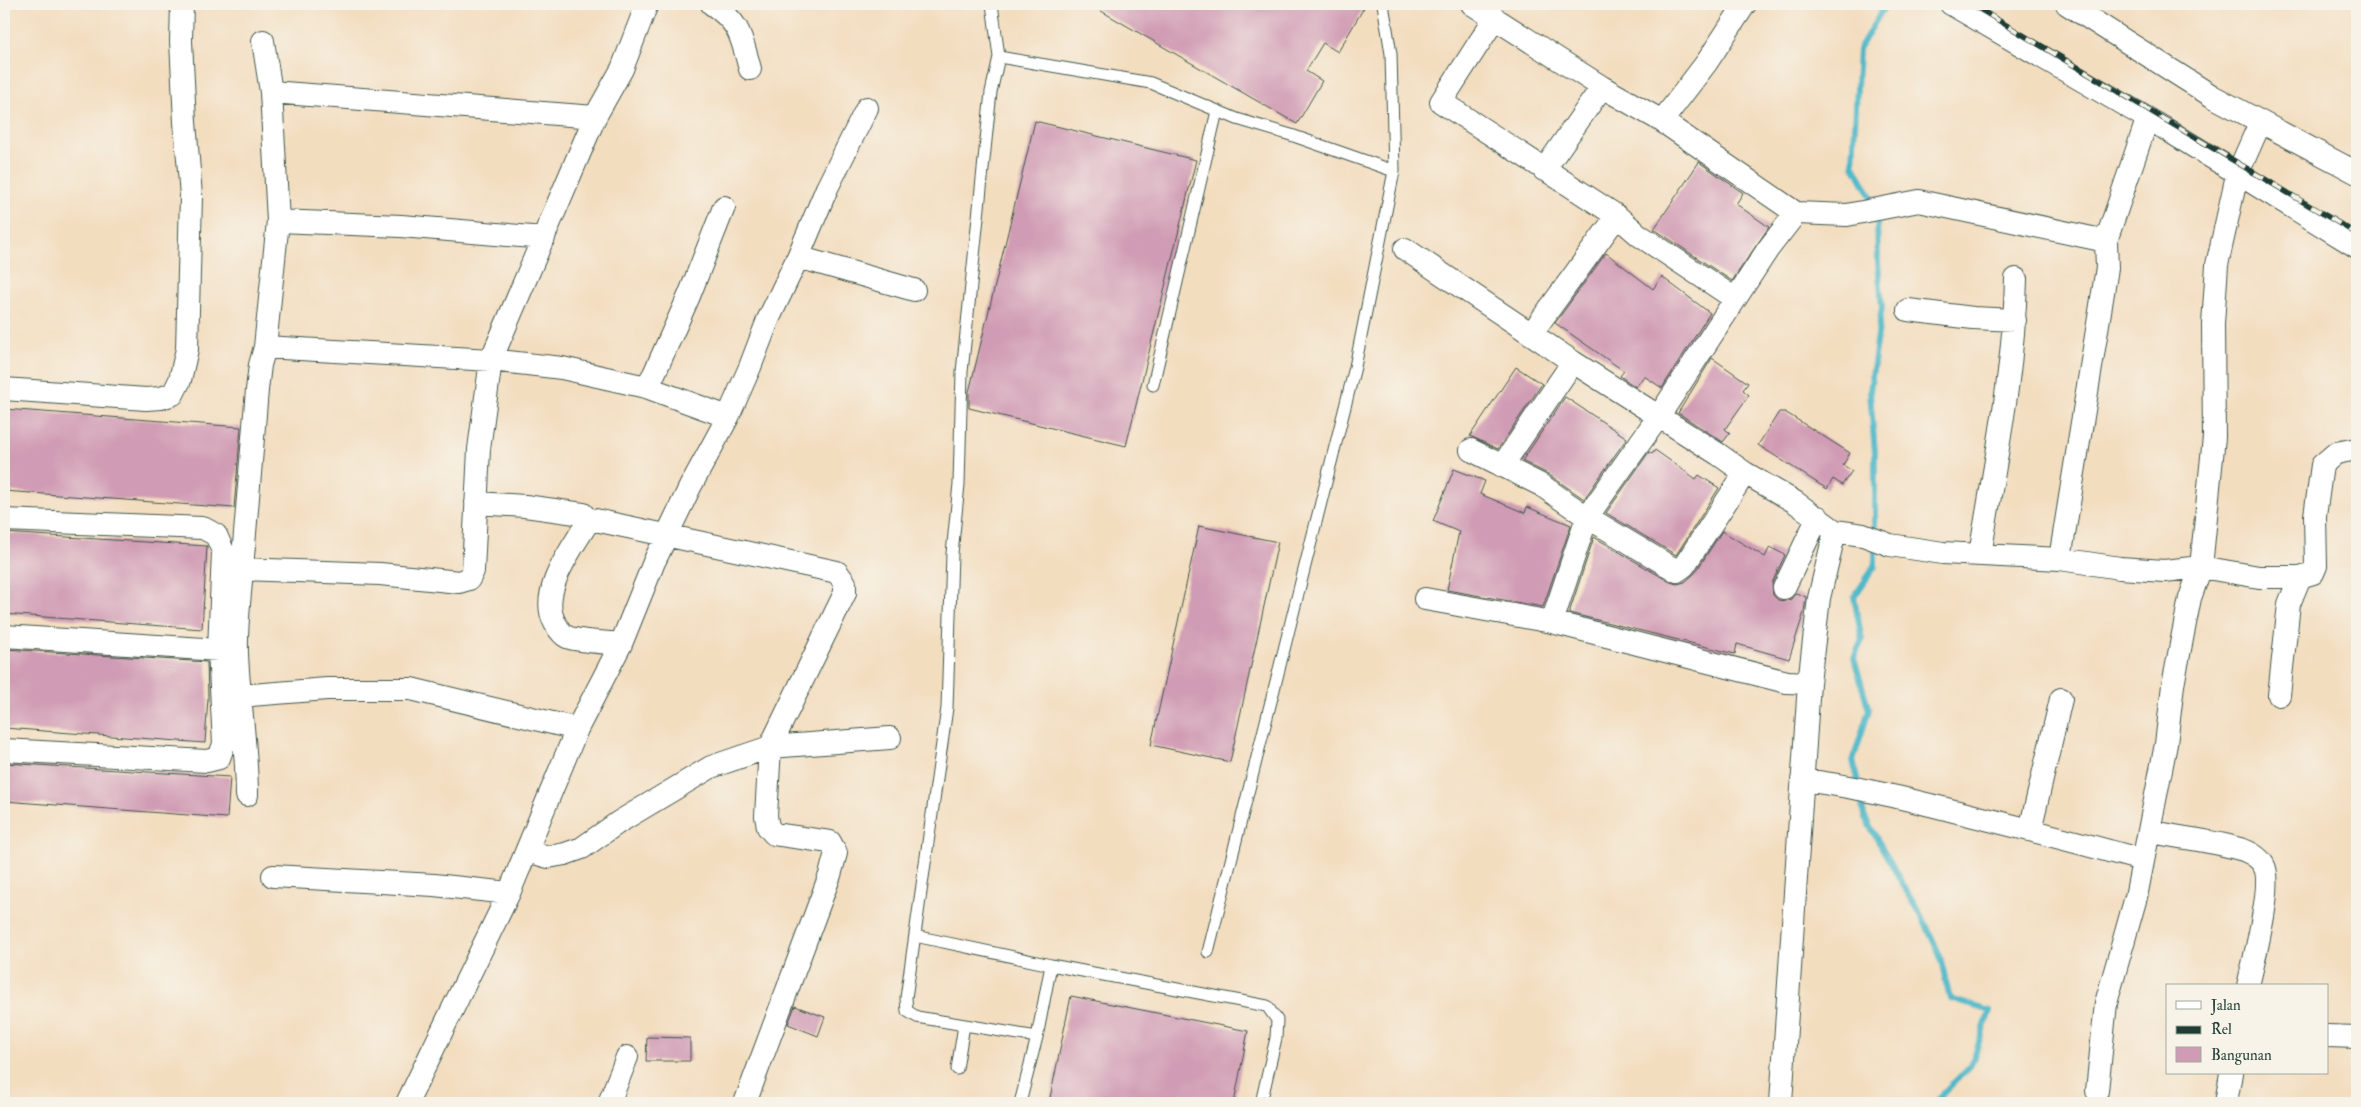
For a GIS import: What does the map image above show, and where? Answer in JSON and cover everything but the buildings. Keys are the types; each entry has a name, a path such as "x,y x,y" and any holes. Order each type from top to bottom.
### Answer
{"street":[{"path":"4,389 146,399 161,398 173,394 180,380 186,348 191,196 184,113 182,4"},
{"path":"242,569 380,574 459,582 468,579 473,572 479,449 491,360 595,117 622,69 647,4"},
{"path":"712,4 733,20 741,35 750,69"},
{"path":"1472,4 1662,122 1796,213 1847,215 1919,202 2106,241"},
{"path":"1662,122 1707,62 1745,4"},
{"path":"1951,4 2090,84 2147,120 2164,128 2357,247"},
{"path":"2067,4 2212,96 2357,173"},
{"path":"1495,18 1441,102 1617,216 1640,235 1734,298"},
{"path":"247,795 247,760 239,696 237,651 257,390 260,365 265,347 278,221 271,92 264,42"},
{"path":"1544,170 1602,86"},
{"path":"271,92 595,117"},
{"path":"407,1103 509,893 577,730 621,644 667,535 728,417 768,320 798,257 827,188 867,108"},
{"path":"2060,560 2106,268 2106,241 2147,120"},
{"path":"2097,1091 2106,1003 2136,898 2166,744 2173,686 2190,598 2201,567 2214,437 2214,285 2238,175 2260,123"},
{"path":"646,387 654,374 689,296 724,207"},
{"path":"1552,622 1587,517 1659,416 1734,298 1796,213"},
{"path":"1531,334 1617,216"},
{"path":"278,221 401,226 544,238"},
{"path":"1405,249 1573,362 1827,524 1890,546 1943,553 2060,560 2120,568 2164,571 2201,567 2259,577 2300,577 2313,573 2316,566 2315,516 2322,465 2336,453 2357,449"},
{"path":"798,257 914,290"},
{"path":"1980,555 2002,426 2015,320 2016,279"},
{"path":"1908,310 1972,318 2015,320"},
{"path":"265,347 491,360 562,368 646,387 728,417"},
{"path":"1502,466 1573,362"},
{"path":"1472,450 1541,485 1587,517 1677,571 1684,566 1745,473"},
{"path":"476,503 576,512 583,514 586,518 836,572 844,579 845,593 770,747 766,816 768,827 774,834 830,842 836,853 830,876 745,1103"},
{"path":"586,518 586,525 558,572 551,592 552,618 559,630 568,637 621,644"},
{"path":"4,520 203,528 216,535 223,551 219,650 224,744 219,758 207,761 4,750"},
{"path":"1784,588 1827,524"},
{"path":"1781,1103 1809,684 1827,524"},
{"path":"2278,695 2289,604 2300,577"},
{"path":"1426,599 1552,622 1787,682 1809,684"},
{"path":"4,636 219,650"},
{"path":"239,696 327,689 411,689 577,730"},
{"path":"2030,830 2061,700"},
{"path":"527,851 548,857 582,848 619,822 711,767 770,747 890,738"},
{"path":"1802,780 1837,784 1886,794 2142,860"},
{"path":"2150,831 2234,847 2258,857 2265,866 2268,880 2248,984"},
{"path":"273,876 378,881 509,893"},
{"path":"2328,1036 2357,1038"},
{"path":"609,1103 626,1057"},
{"path":"2226,1103 2231,1074"}],"lane":[{"path":"992,4 999,57 991,92 986,130 975,261 962,372 960,484 952,554 947,708 906,998 908,1013 917,1017 1037,1037"},
{"path":"1208,952 1355,367 1394,171 1391,54 1383,4"},
{"path":"999,57 1151,83 1217,111 1394,171"},
{"path":"1153,385 1217,111"},
{"path":"915,936 1051,965 1267,1006 1277,1020 1276,1038 1261,1103"},
{"path":"1020,1103 1037,1037 1051,965"},
{"path":"957,1069 964,1025"}],"waterway":[{"path":"1875,204 1853,164 1859,49 1886,4"},
{"path":"1858,783 1853,760 1869,710 1854,658 1862,640 1854,597 1875,566 1875,453 1870,391 1882,307 1878,263 1877,214"},
{"path":"1860,793 1864,816 1927,927 1940,956 1950,999 1990,1011 1971,1065 1934,1103"}],"railway":[{"path":"1971,4 2357,234"}]}
